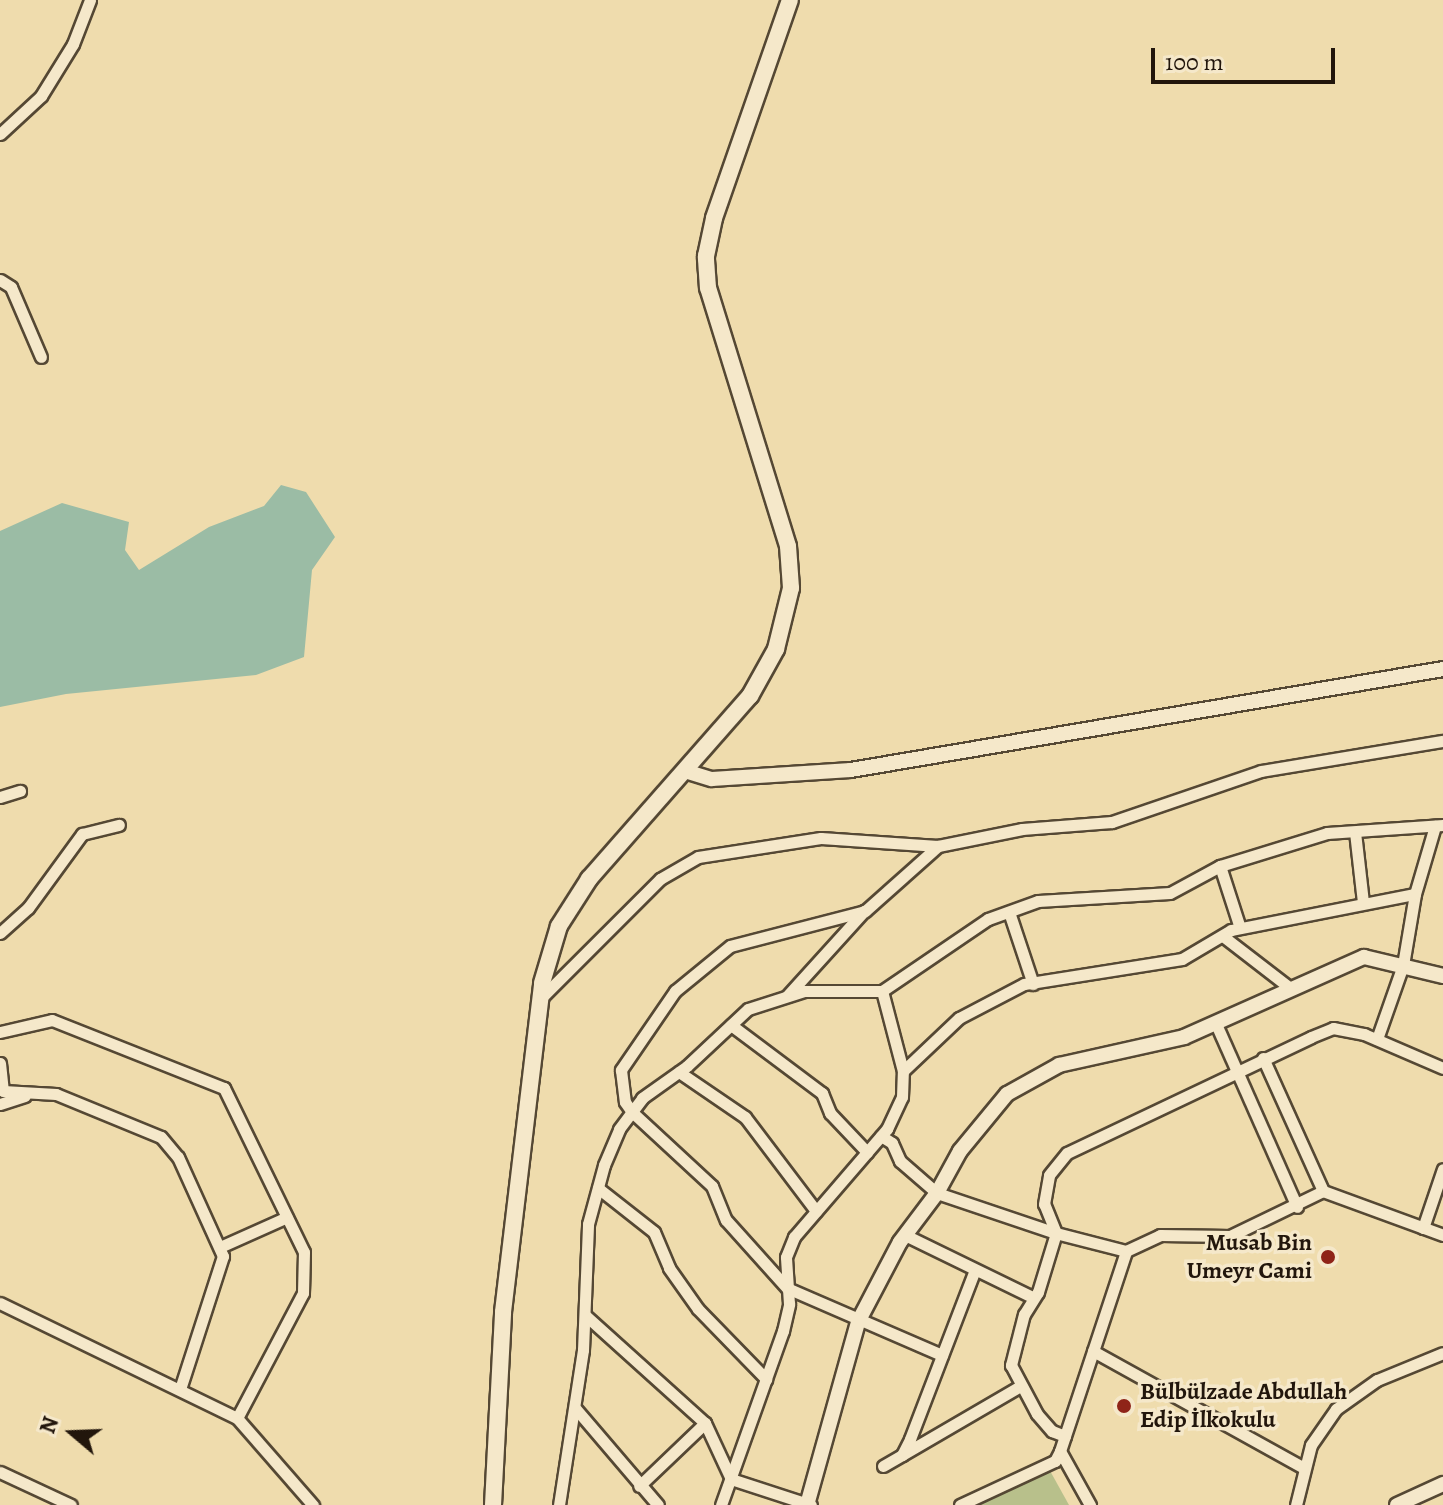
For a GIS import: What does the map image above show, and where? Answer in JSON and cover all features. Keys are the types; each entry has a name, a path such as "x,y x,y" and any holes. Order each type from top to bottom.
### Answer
{"main road":[{"path":"493,1505 503,1312 540,999 559,926 589,879 750,696 776,649 791,588 788,546 708,288 706,256 714,218 790,0"}],"street":[{"path":"0,134 41,96 73,44 90,0"},
{"path":"0,280 11,287 41,357"},
{"path":"685,771 712,779 851,770 1443,669"},
{"path":"540,999 649,890 685,861 821,838 938,846 1022,829 1112,822 1261,771 1443,741"},
{"path":"0,797 20,791"},
{"path":"0,933 28,908 82,834 119,825"},
{"path":"559,1505 576,1409 585,1315 588,1224 619,1129 642,1098 679,1072 748,1009 804,991 882,991 922,960 1009,912 1038,901 1170,893 1220,866 1327,833 1439,826 1415,894 1403,965 1377,1039"},
{"path":"1355,832 1363,902"},
{"path":"787,996 865,911 938,846"},
{"path":"1220,866 1240,928"},
{"path":"903,1071 959,1018 1033,984 1182,959 1240,928 1415,894"},
{"path":"865,911 730,946 675,991 621,1070 625,1102 712,1186 726,1220 787,1288 858,1322 942,1355"},
{"path":"1009,912 1033,984"},
{"path":"1224,937 1289,987"},
{"path":"585,1315 705,1423 731,1479 808,1505 858,1322 905,1235 937,1193 960,1151 1007,1094 1059,1065 1184,1037 1289,987 1364,957 1443,976"},
{"path":"721,1505 783,1331 790,1247 816,1211 881,1136 902,1097 903,1071 882,991"},
{"path":"0,1032 52,1020 224,1088 304,1252 303,1293 237,1418"},
{"path":"1216,1024 1297,1207"},
{"path":"731,1025 822,1093 830,1113 867,1152"},
{"path":"1065,1436 1052,1431 1019,1387 1011,1365 1056,1233 1044,1204 1049,1175 1067,1153 1236,1070 1333,1028 1377,1039 1443,1068"},
{"path":"1263,1058 1323,1191 1443,1235"},
{"path":"0,1063 3,1091 56,1094 161,1137 178,1157 223,1256 211,1305 180,1389"},
{"path":"679,1072 745,1117 816,1211"},
{"path":"0,1104 33,1093"},
{"path":"881,1136 892,1143 900,1161 937,1193 1056,1233 1126,1251 1160,1235 1230,1236 1297,1207 1323,1191"},
{"path":"1423,1228 1443,1169"},
{"path":"598,1188 654,1232 669,1268 698,1309 766,1379"},
{"path":"220,1247 287,1217"},
{"path":"905,1235 974,1272 1032,1297"},
{"path":"960,1505 1055,1461 1126,1251"},
{"path":"902,1455 974,1272"},
{"path":"0,1303 237,1418 313,1505"},
{"path":"1093,1351 1304,1468"},
{"path":"1296,1505 1311,1445 1336,1409 1377,1380 1443,1353"},
{"path":"883,1466 1019,1387"},
{"path":"576,1409 658,1505"},
{"path":"639,1486 705,1423"},
{"path":"1060,1451 1090,1505"},
{"path":"0,1472 71,1505"},
{"path":"1397,1505 1443,1484"}],"shaded area":[{"path":"281,485 306,492 335,537 312,570 304,657 256,675 66,694 0,707 0,531 62,503 129,522 125,550 139,570 209,527 264,506"},
{"path":"1049,1469 1069,1505 967,1505"}],"place":[{"name":"Musab Bin Umeyr Cami","path":"1328,1257"},
{"name":"Bülbülzade Abdullah Edip İlkokulu","path":"1124,1406"}]}
